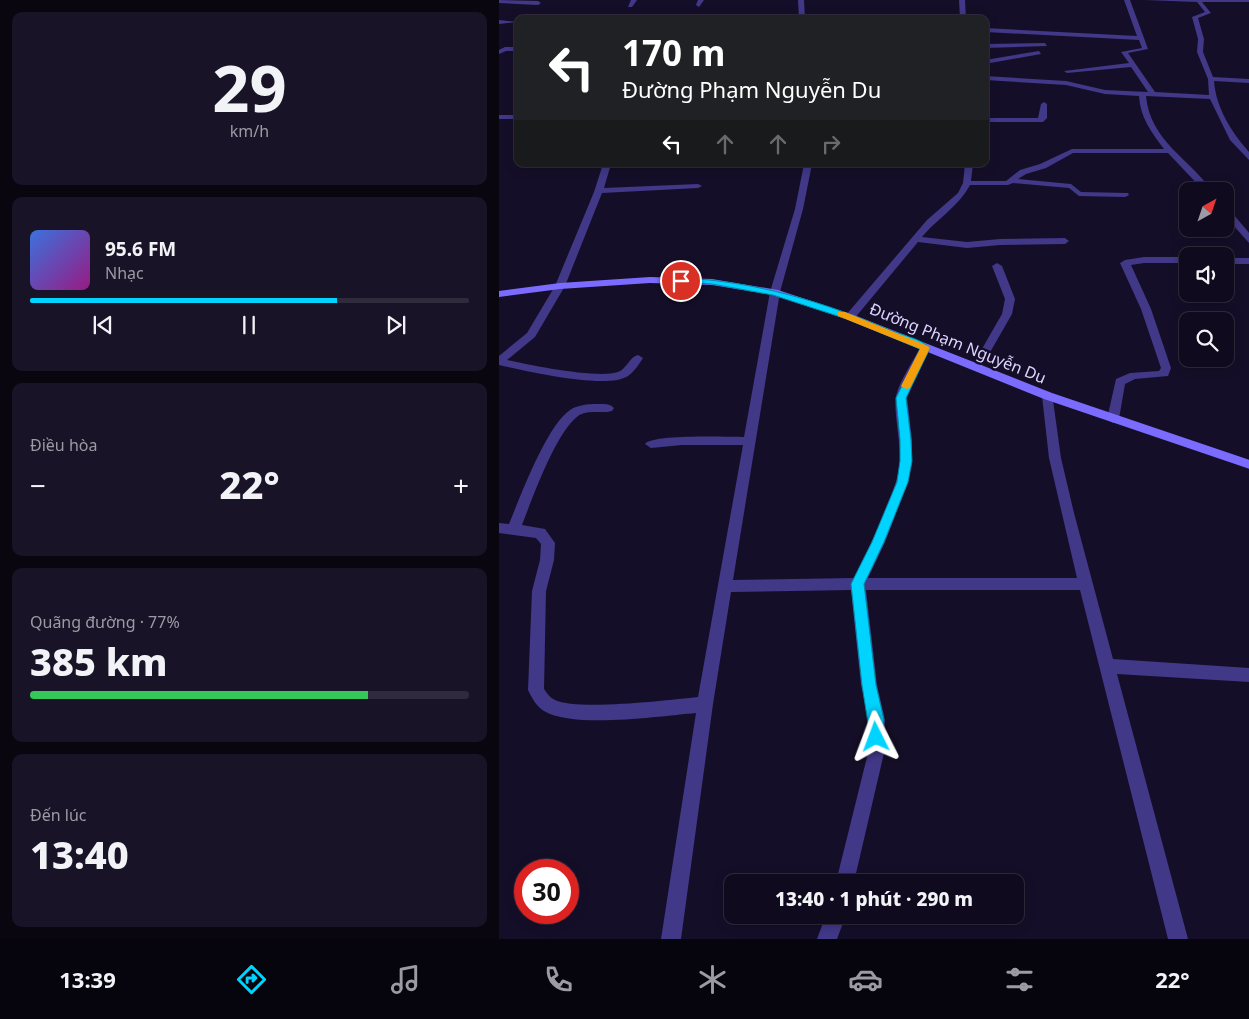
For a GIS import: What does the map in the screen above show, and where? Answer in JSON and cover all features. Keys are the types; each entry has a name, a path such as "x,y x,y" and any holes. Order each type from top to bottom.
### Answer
{"main road":[{"name":"Đường Phạm Nguyễn Du","path":"499,294 560,286 659,280 712,282 775,292 850,317 1048,396 1249,465"}],"street":[{"path":"630,6 633,0"},
{"path":"801,0 802,15"},
{"path":"962,0 963,15"},
{"path":"1127,0 1144,49 1124,51 1153,94"},
{"path":"1148,0 1249,0"},
{"path":"499,1 538,3"},
{"path":"1199,1 1208,13 1195,17 1201,39 1201,58 1211,79 1212,97 1234,140 1249,159"},
{"path":"499,22 514,22"},
{"path":"989,30 1141,38"},
{"path":"989,46 1045,45"},
{"path":"499,52 514,50"},
{"path":"989,62 1005,62 1023,55 1039,54"},
{"path":"1067,71 1132,65"},
{"path":"989,78 1048,81 1105,92 1212,97"},
{"path":"1211,79 1249,81"},
{"path":"1141,94 1143,111 1170,151 1199,182"},
{"path":"989,120 1040,120 1043,118 1044,104"},
{"path":"499,117 514,117"},
{"path":"1234,140 1249,142"},
{"path":"1013,181 1023,172 1043,166 1072,151 1170,151"},
{"path":"499,362 531,335 560,286 599,191 606,167"},
{"path":"671,939 705,704 775,292 799,209 807,167"},
{"path":"850,317 930,222 961,194 967,183 969,167"},
{"path":"967,183 1001,184 1013,181 1071,186 1079,194 1125,195"},
{"path":"599,191 698,186"},
{"path":"1234,220 1249,241"},
{"path":"1237,223 1249,226"},
{"path":"915,239 967,245 1000,242 1065,241"},
{"path":"1113,419 1120,382 1124,378 1155,376 1164,373 1166,368 1146,309 1125,263 1144,260 1179,260"},
{"path":"1234,261 1249,261"},
{"path":"976,368 1007,314 1009,299 997,266"},
{"path":"847,874 858,837 875,753 877,720 869,685 858,584 878,542 902,482 906,447 901,398 925,348"},
{"path":"499,362 548,372 611,376 625,373 638,358"},
{"path":"1048,396 1055,458 1178,939"},
{"path":"608,408 586,409 570,416 552,444 506,528 540,533 548,543 547,560 539,591 536,690 542,700 553,708 567,710 640,709 705,704"},
{"path":"651,444 682,441 750,441"},
{"path":"726,586 1087,584"},
{"path":"1107,666 1249,675"},
{"path":"827,939 832,924"}],"slow traffic":[{"path":"842,314 925,348 906,386"}],"route":[{"path":"681,281 712,282 775,292 850,317 925,348 901,398 906,440 906,461 902,482 878,542 858,584 869,685 877,720 876,737"}]}
